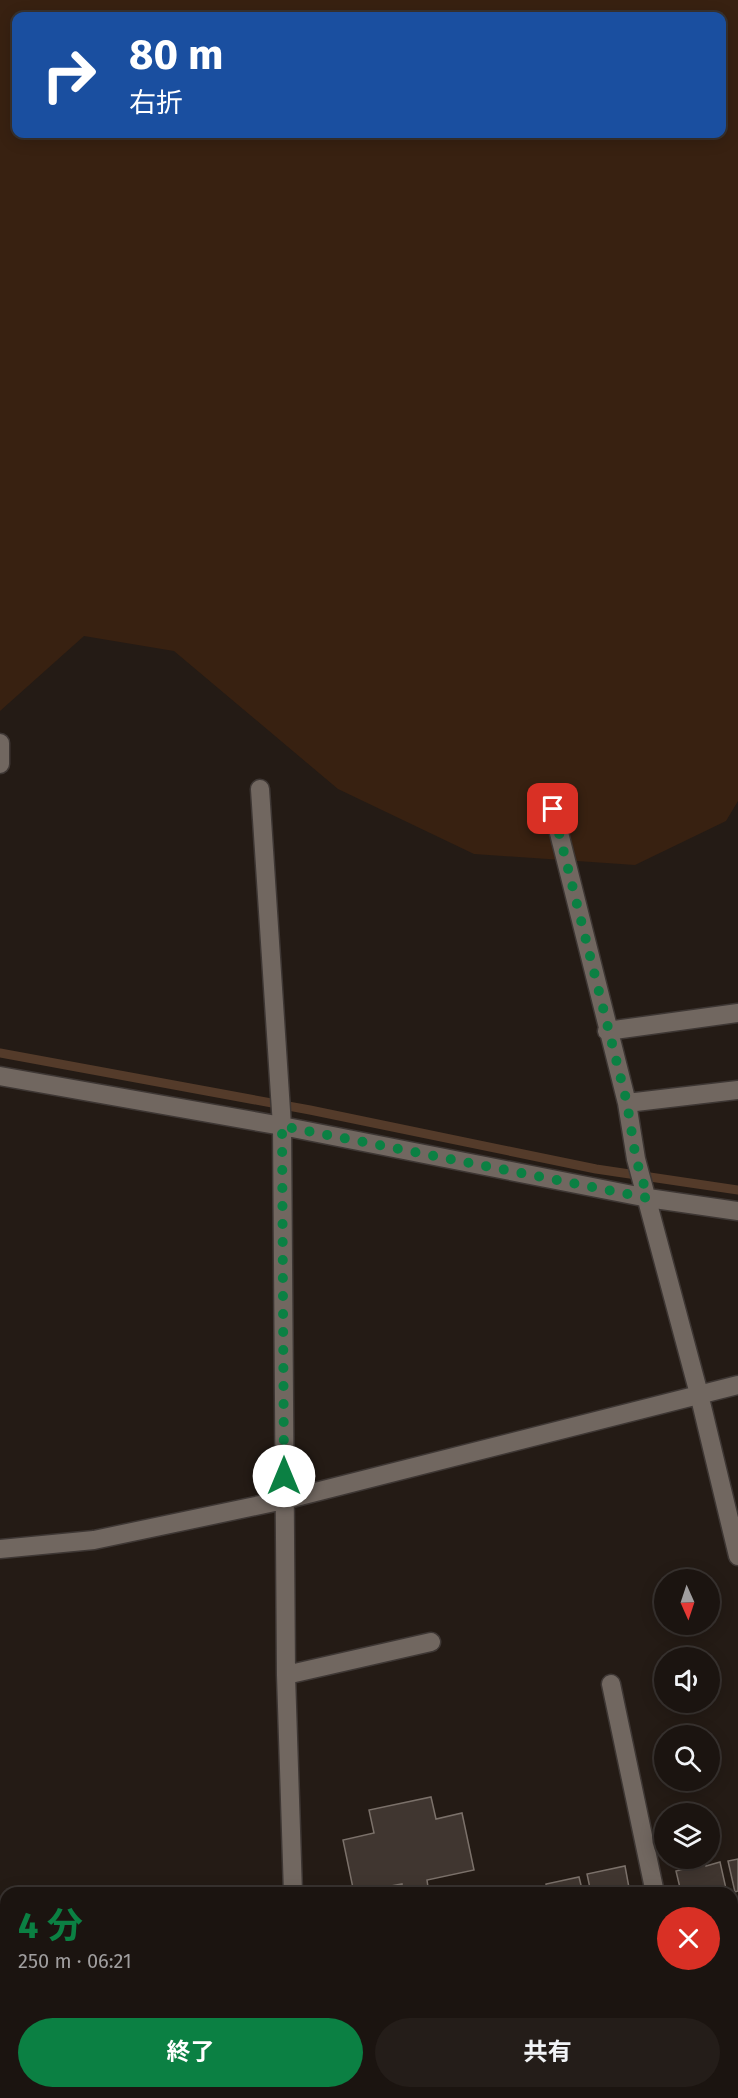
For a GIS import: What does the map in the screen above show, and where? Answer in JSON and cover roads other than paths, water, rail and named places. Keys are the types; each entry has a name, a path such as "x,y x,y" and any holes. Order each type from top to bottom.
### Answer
{"street":[{"path":"0,743 0,764"},
{"path":"260,789 282,1126 286,1675 293,1887"},
{"path":"553,809 607,1031 627,1103 636,1159 699,1394 738,1556"},
{"path":"607,1031 738,1013"},
{"path":"0,1076 282,1126 648,1198 738,1211"},
{"path":"627,1103 738,1090"},
{"path":"0,1549 94,1540 284,1500 738,1385"},
{"path":"286,1675 431,1642"},
{"path":"611,1684 654,1887"}],"waterway":[{"path":"0,1053 310,1110 596,1169 738,1190"}]}
